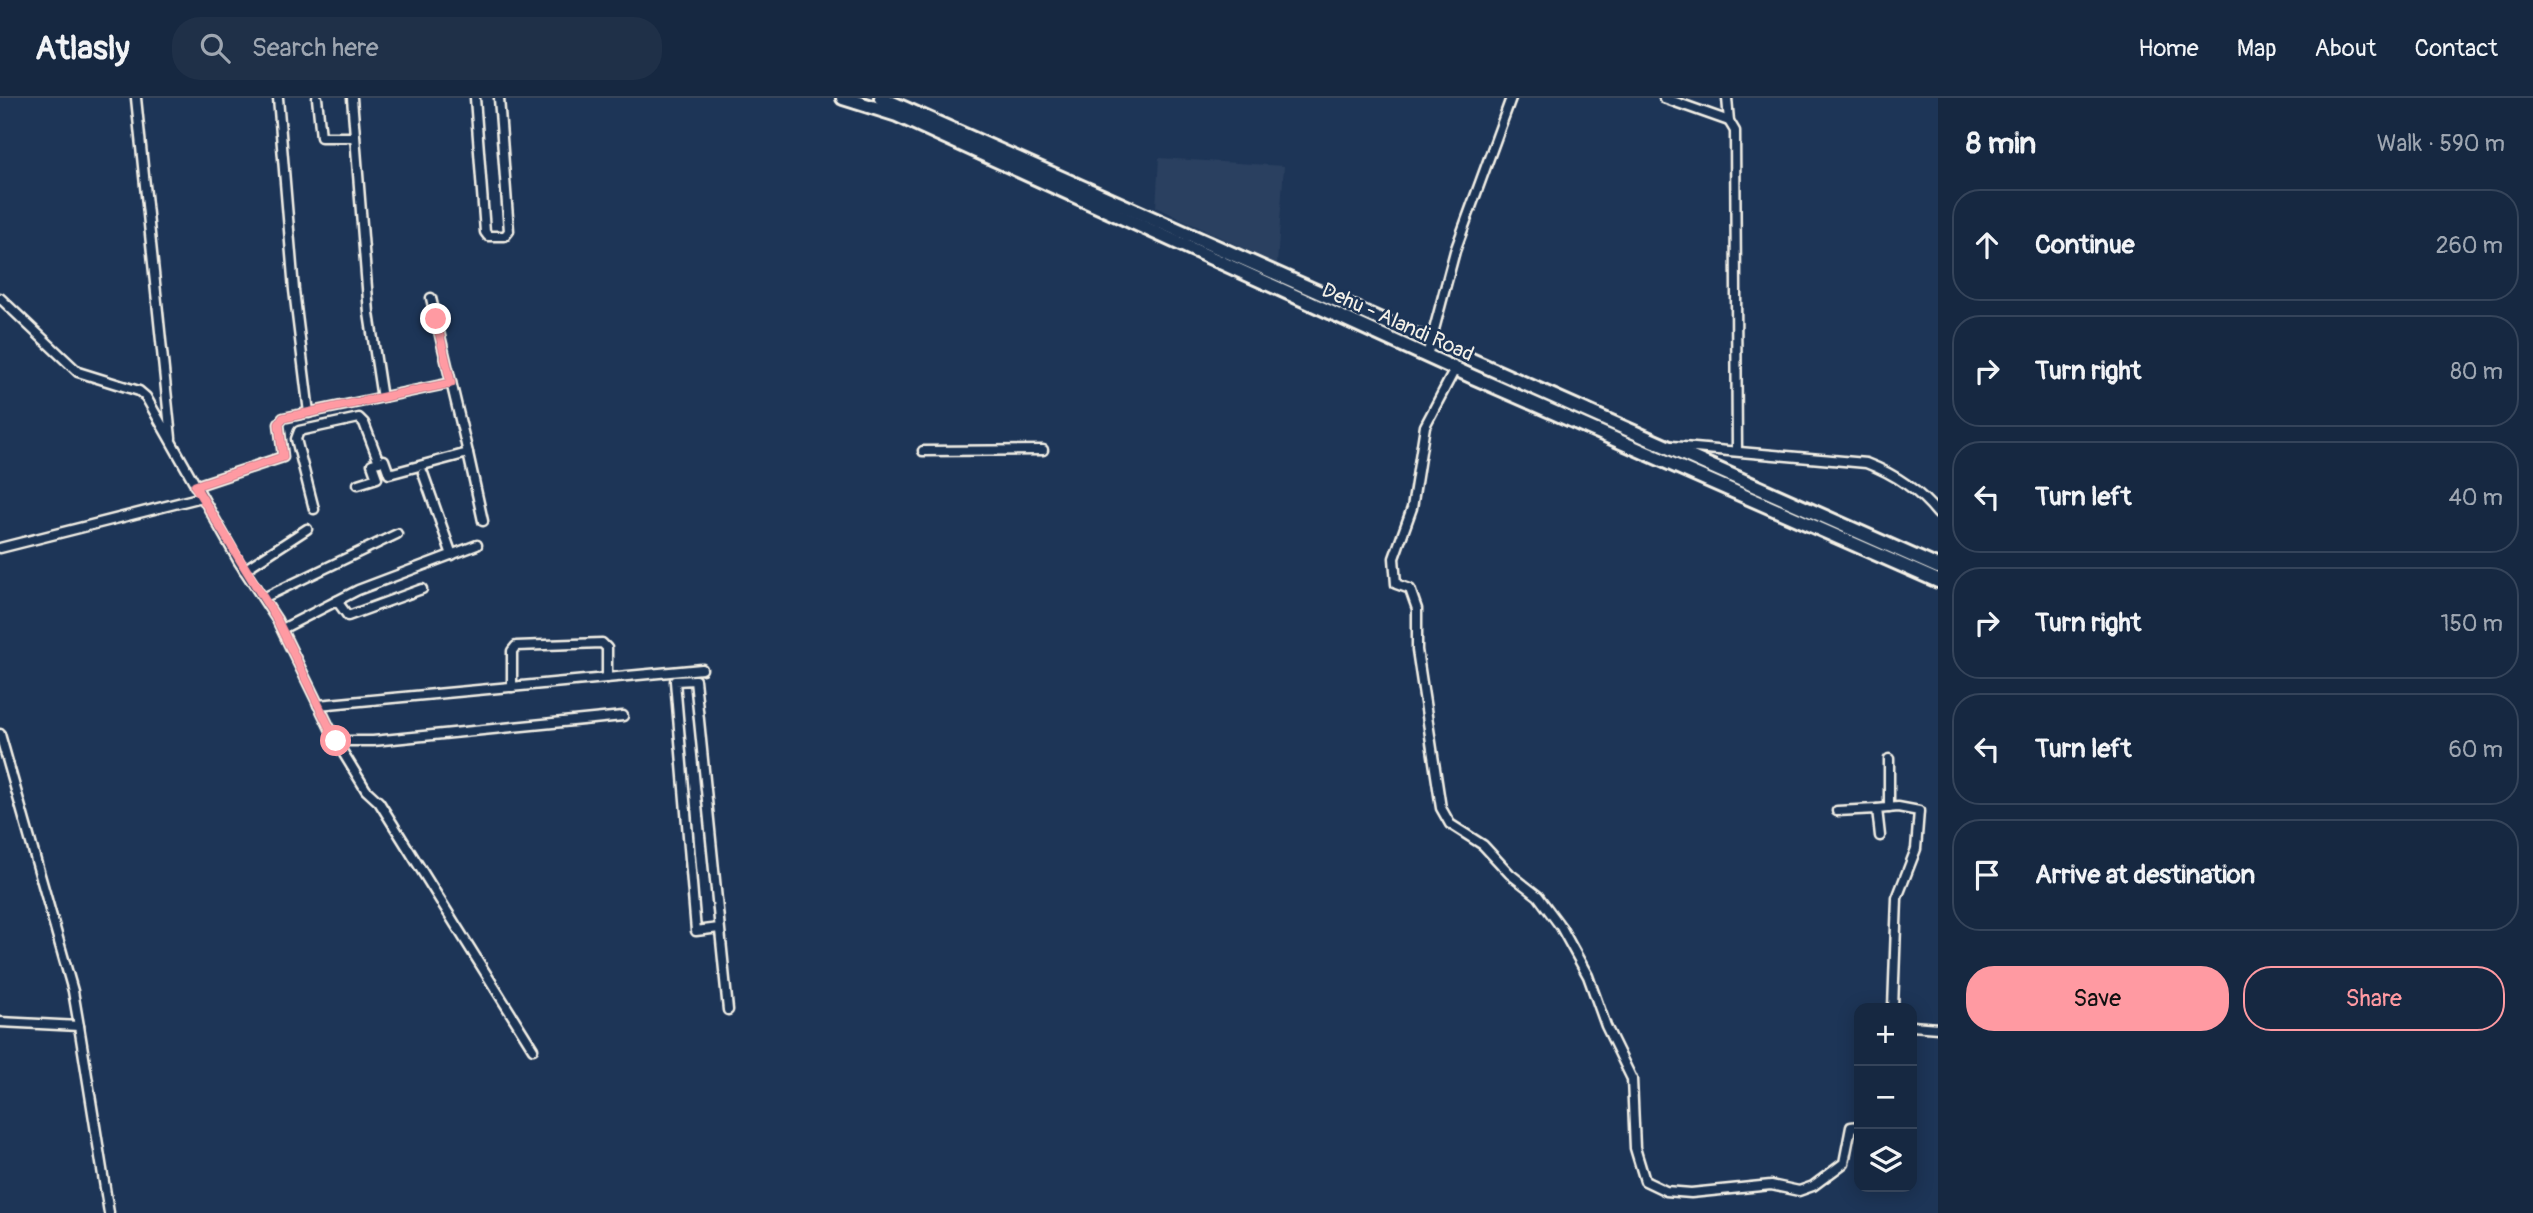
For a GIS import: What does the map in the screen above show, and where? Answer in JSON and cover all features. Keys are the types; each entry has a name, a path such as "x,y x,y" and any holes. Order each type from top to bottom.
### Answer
{"main road":[{"name":"Dehu - Alandi Road","path":"843,98 897,115 1455,369 1938,581"},
{"name":"Dehu - Alandi Road","path":"881,98 1938,567"},
{"path":"1608,436 1613,423"}],"street":[{"path":"135,98 155,260 172,444"},
{"path":"278,98 294,290 309,413"},
{"path":"317,98 321,137 355,137"},
{"path":"352,98 369,313 381,392"},
{"path":"475,98 485,232 488,236 505,236 509,231 499,98"},
{"path":"1427,356 1454,251 1511,98"},
{"path":"1664,98 1729,121"},
{"path":"1727,98 1729,121 1735,131 1737,451"},
{"path":"0,298 78,372 139,391 146,397 244,570 282,629 336,741 366,790 379,803 533,1049"},
{"path":"430,298 483,521"},
{"path":"1455,369 1424,426 1412,508 1397,547 1394,565 1396,584 1410,589 1416,608 1417,650 1441,808 1450,824 1483,845 1510,874 1538,896 1562,927 1588,976 1606,1026 1632,1079 1635,1147 1645,1181 1666,1191 1691,1193 1771,1185 1799,1191 1813,1186 1844,1163 1854,1140"},
{"path":"195,486 283,457 281,420 451,383"},
{"path":"314,509 296,439 299,431 359,418 363,420 379,462"},
{"path":"1665,446 1866,463 1889,471 1909,485 1938,514"},
{"path":"923,451 1043,450"},
{"path":"358,484 377,478 372,464 384,460 389,474 468,453"},
{"path":"422,473 452,555"},
{"path":"0,548 202,497"},
{"path":"244,570 307,529"},
{"path":"263,598 397,534"},
{"path":"282,629 358,590 477,545"},
{"path":"337,601 348,616 422,589"},
{"path":"512,687 512,651 516,646 602,643 607,648 607,678"},
{"path":"318,705 702,669"},
{"path":"684,670 685,681"},
{"path":"719,928 696,931 675,681 695,680 728,1010"},
{"path":"336,741 364,742 623,716"},
{"path":"0,734 73,991 109,1213"},
{"path":"1889,759 1889,808"},
{"path":"1837,811 1912,808 1919,811 1916,849 1898,898 1893,1003"},
{"path":"1877,809 1880,836"},
{"path":"0,1022 79,1026"},
{"path":"1917,1026 1938,1028"}],"shaded area":[{"path":"1159,158 1284,166 1277,264 1156,207"}],"route":[{"path":"336,741 277,620 239,562 195,486 283,457 279,424 283,418 451,383 436,319"}]}
